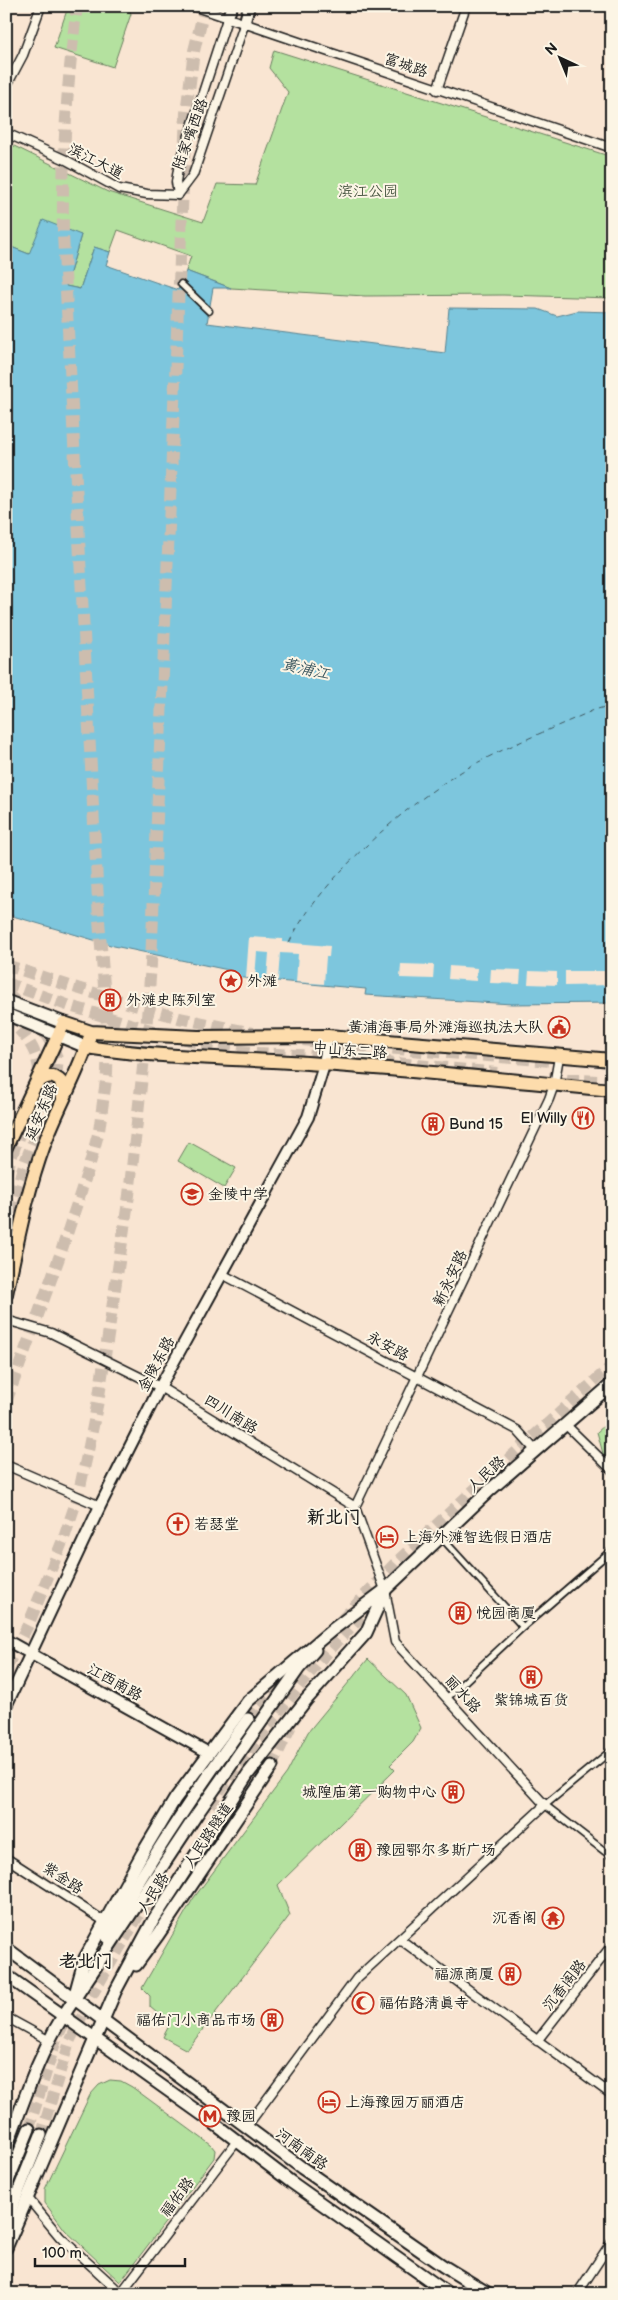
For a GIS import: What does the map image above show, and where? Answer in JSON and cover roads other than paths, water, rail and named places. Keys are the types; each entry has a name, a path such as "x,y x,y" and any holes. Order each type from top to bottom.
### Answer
{"main road":[{"path":"6,1000 64,1023"},
{"path":"6,1014 86,1047"},
{"name":"中山东二路","path":"64,1023 91,1032 198,1037 328,1036 612,1060"},
{"name":"延安东路","path":"6,1147 64,1023"},
{"name":"延安东路","path":"6,1294 24,1206 44,1145 91,1032"},
{"name":"中山东二路","path":"86,1047 125,1053 179,1057 432,1072 612,1090"},
{"path":"33,1089 42,1078 54,1077 63,1086 62,1101"},
{"name":"人民路","path":"74,1998 85,1958 104,1921 175,1800 248,1701 332,1630 385,1590 535,1450 612,1384"},
{"name":"人民路","path":"6,2248 94,2038 115,1992 154,1919 248,1774 306,1700 366,1633 385,1590"},
{"name":"人民路","path":"6,2148 24,2097 48,2040 74,1998 197,1814 299,1668 332,1630"},
{"path":"74,1998 132,1891 213,1766 248,1719"},
{"name":"人民路隧道","path":"115,1992 158,1935 272,1766"},
{"name":"河南南路","path":"6,1948 302,2168 435,2261 489,2294"},
{"path":"6,1975 237,2141 307,2194 449,2294"},
{"path":"6,2186 30,2129"},
{"path":"6,2222 41,2135"}],"street":[{"path":"6,87 23,55 41,6"},
{"name":"富城路","path":"193,6 244,25 612,148"},
{"name":"陆家嘴西路","path":"178,194 176,182 178,169 232,6"},
{"name":"陆家嘴西路","path":"178,194 193,175 250,6"},
{"path":"437,90 466,6"},
{"name":"滨江大道","path":"6,133 66,160 119,189 147,194 178,194"},
{"path":"181,284 209,311"},
{"name":"金陵东路","path":"6,1706 100,1506 160,1387 308,1117 324,1065 328,1036"},
{"name":"新永安路","path":"355,1507 550,1099 559,1057"},
{"name":"永安路","path":"222,1274 517,1430 535,1450"},
{"name":"四川南路","path":"6,1320 51,1333 160,1387 347,1500 355,1507"},
{"path":"565,1424 612,1470"},
{"path":"6,1465 100,1506"},
{"path":"355,1507 385,1590"},
{"path":"441,1537 522,1627"},
{"path":"448,1697 522,1627 612,1550"},
{"name":"丽水路","path":"385,1590 395,1642 448,1697 545,1805"},
{"name":"江西南路","path":"6,1640 31,1652 209,1753"},
{"path":"247,2126 357,1978 401,1940 545,1805 610,1755"},
{"path":"545,1805 612,1858"},
{"name":"紫金路","path":"6,1858 104,1921"},
{"path":"401,1940 612,2095"},
{"name":"沉香阁路","path":"538,2041 612,1945"},
{"path":"6,2016 48,2040"},
{"name":"福佑路","path":"122,2293 237,2141"},
{"path":"28,2197 60,2237 122,2293"},
{"path":"577,2294 612,2241"}],"water":[{"name":"黄浦江","path":"43,220 81,235 66,286 80,289 94,247 110,252 106,265 178,290 186,271 231,288 213,288 207,323 445,353 449,308 538,309 557,316 577,311 612,312 612,1003 512,1004 365,995 366,989 233,977 233,971 114,946 6,914 6,245 29,254"}],"tunnel":[{"path":"6,1402 60,1255 89,1167 99,1131 107,1073 108,1039 99,920 63,234 66,120 77,6"},
{"path":"6,1668 29,1623 65,1535 78,1496 99,1396 129,1195 144,1058 151,964 186,113 194,51 205,6"},
{"path":"6,965 179,1018 253,1033"},
{"path":"6,983 70,1006 160,1033"},
{"path":"6,993 37,1023 49,1040 57,1059 57,1069 50,1098 22,1171 6,1230"},
{"path":"6,1017 19,1029 30,1044 37,1060 39,1078"},
{"path":"185,1039 217,1048 258,1053 336,1057 497,1073"},
{"path":"303,1040 552,1061"},
{"path":"549,1078 612,1082"},
{"path":"6,1173 23,1123"},
{"path":"342,1619 395,1563 612,1365"},
{"path":"210,1805 269,1725 310,1674 377,1601"},
{"path":"249,1718 285,1674"},
{"path":"156,1864 243,1736 262,1713"},
{"path":"272,1766 297,1714"},
{"path":"41,2135 69,2043 93,1994 162,1876"},
{"path":"29,2129 57,2038 66,2020"}],"place":[{"name":"外滩","path":"231,981"},
{"name":"外滩史陈列室","path":"110,1000"},
{"name":"黄浦海事局外滩海巡执法大队","path":"559,1027"},
{"name":"El Willy","path":"583,1118"},
{"name":"Bund 15","path":"433,1124"},
{"name":"金陵中学","path":"192,1194"},
{"name":"若瑟堂","path":"178,1524"},
{"name":"上海外滩智选假日酒店","path":"387,1537"},
{"name":"悦园商厦","path":"460,1613"},
{"name":"紫锦城百货","path":"531,1677"},
{"name":"城隍庙第一购物中心","path":"453,1792"},
{"name":"豫园鄂尔多斯广场","path":"360,1850"},
{"name":"沉香阁","path":"553,1918"},
{"name":"福源商厦","path":"510,1974"},
{"name":"福佑路清真寺","path":"363,2003"},
{"name":"福佑门小商品市场","path":"272,2020"},
{"name":"上海豫园万丽酒店","path":"329,2102"},
{"name":"豫园","path":"210,2116"}],"district":[{"name":"新北门","path":"334,1517"},
{"name":"老北门","path":"86,1961"}],"park label":[{"name":"滨江公园","path":"368,191"}]}
